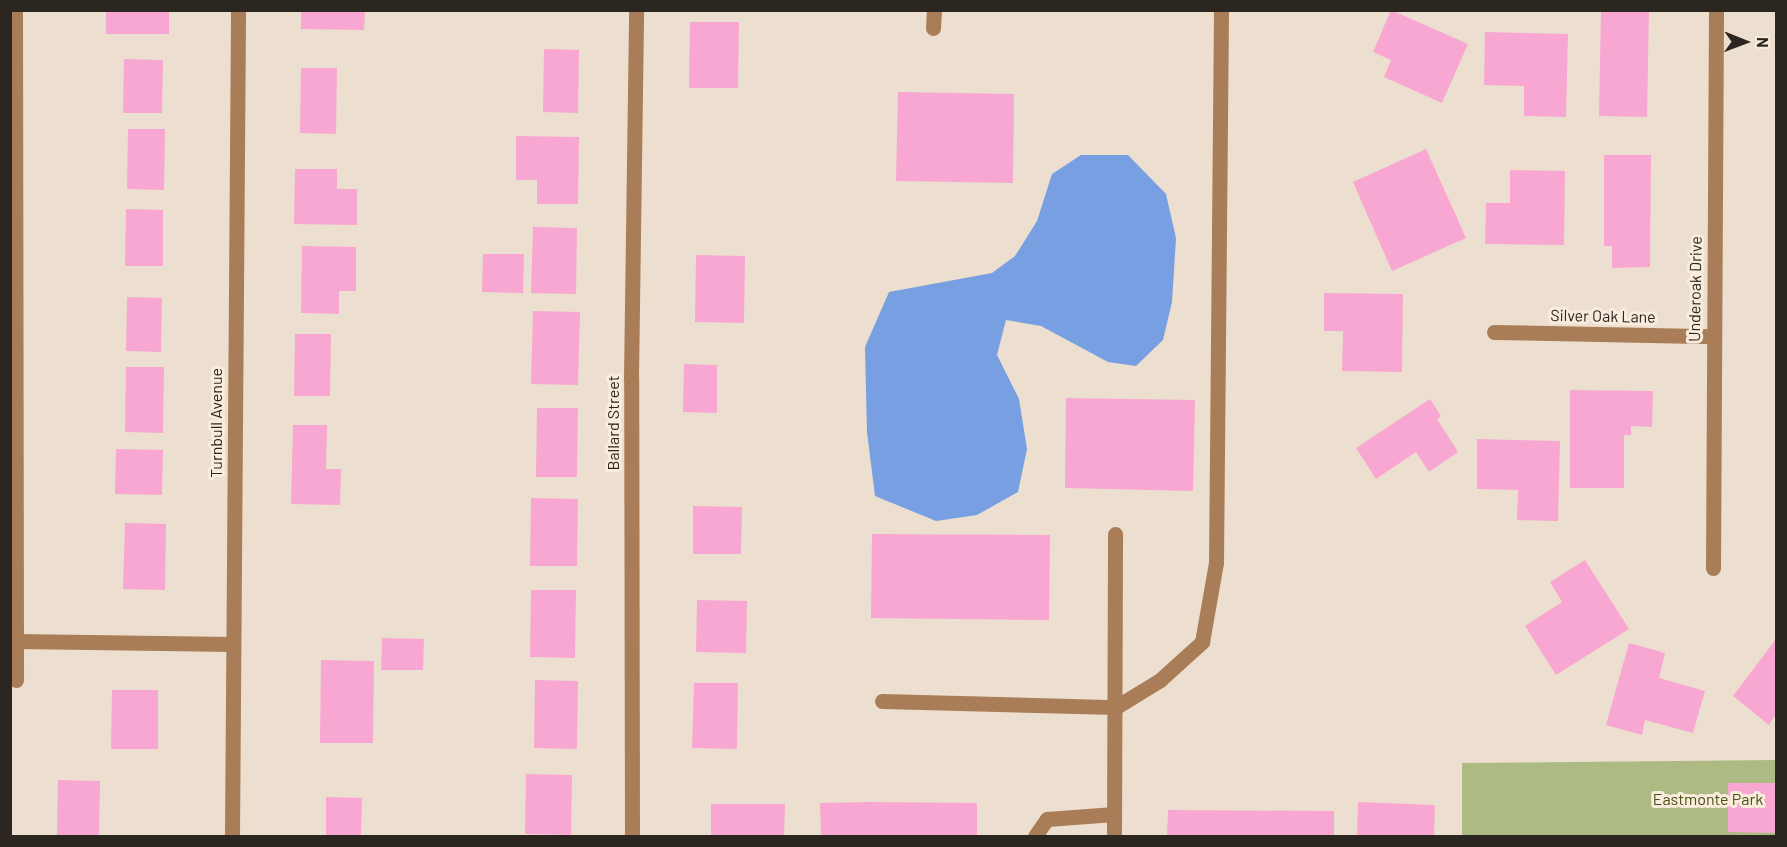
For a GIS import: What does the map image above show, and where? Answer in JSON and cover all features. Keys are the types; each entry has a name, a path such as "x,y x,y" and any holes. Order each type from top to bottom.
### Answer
{"street":[{"path":"15,10 16,680"},
{"name":"Turnbull Avenue","path":"232,837 238,10"},
{"name":"Ballard Street","path":"632,837 631,378 636,10"},
{"path":"933,28 934,10"},
{"path":"882,701 1116,707 1160,680 1202,642 1215,563 1221,10"},
{"name":"Underoak Drive","path":"1713,568 1712,336 1716,10"},
{"name":"Silver Oak Lane","path":"1494,332 1712,336"},
{"path":"1114,837 1115,534"},
{"path":"15,641 232,644"},
{"path":"1035,837 1047,819 1114,814"}],"green space":[{"name":"Eastmonte Park","path":"1776,760 1776,836 1462,836 1462,763"}],"water":[{"path":"1081,155 1128,155 1166,194 1176,238 1172,302 1163,340 1136,366 1108,362 1041,326 1006,320 997,355 1019,399 1027,449 1018,492 977,515 936,521 875,496 867,432 865,347 889,292 992,273 1015,256 1037,221 1052,174"}],"building":[{"path":"106,10 169,10 169,34 106,34"},
{"path":"301,10 365,10 364,30 301,29"},
{"path":"1391,10 1468,44 1442,103 1384,77 1391,60 1373,52"},
{"path":"1601,10 1649,10 1647,117 1599,116"},
{"path":"690,22 739,22 738,88 689,88"},
{"path":"1485,32 1568,34 1566,117 1524,116 1524,86 1484,85"},
{"path":"544,49 579,50 578,113 543,112"},
{"path":"124,59 163,60 162,113 123,113"},
{"path":"301,68 337,68 336,134 300,133"},
{"path":"898,92 1014,94 1013,183 896,181"},
{"path":"128,129 165,129 164,190 127,189"},
{"path":"516,136 579,137 578,204 537,204 537,180 516,180"},
{"path":"1426,149 1466,238 1392,271 1353,182"},
{"path":"1604,155 1651,155 1650,267 1612,268 1612,246 1604,246"},
{"path":"295,169 337,169 337,189 357,189 357,225 294,224"},
{"path":"1510,170 1565,171 1564,245 1485,244 1486,203 1510,203"},
{"path":"126,209 163,210 163,266 125,266"},
{"path":"533,227 577,228 576,294 531,293"},
{"path":"302,246 356,247 356,291 339,291 339,314 301,313"},
{"path":"483,254 524,254 523,293 482,292"},
{"path":"696,255 745,256 744,323 695,322"},
{"path":"1324,293 1403,294 1402,372 1342,371 1343,331 1324,331"},
{"path":"127,297 162,298 161,352 126,351"},
{"path":"533,311 580,312 578,385 531,384"},
{"path":"295,334 331,334 330,396 294,396"},
{"path":"684,364 717,365 717,413 683,412"},
{"path":"126,367 164,367 163,433 125,432"},
{"path":"1570,390 1653,391 1652,427 1631,426 1631,435 1624,435 1624,488 1570,488"},
{"path":"1066,398 1195,400 1193,491 1065,488"},
{"path":"1430,399 1441,416 1437,419 1458,452 1429,472 1416,452 1376,479 1356,448"},
{"path":"537,408 578,408 577,477 536,477"},
{"path":"293,425 327,425 326,469 341,469 340,505 291,504"},
{"path":"1477,439 1560,441 1558,521 1517,520 1518,490 1477,489"},
{"path":"116,449 163,450 162,495 115,494"},
{"path":"531,498 578,499 577,566 530,566"},
{"path":"693,506 742,507 741,554 693,554"},
{"path":"125,523 166,524 165,590 123,589"},
{"path":"872,534 1050,535 1049,620 871,618"},
{"path":"1585,560 1629,629 1556,675 1525,626 1562,602 1550,582"},
{"path":"531,590 576,590 575,658 530,657"},
{"path":"697,600 747,601 746,653 696,652"},
{"path":"382,638 424,639 423,670 381,670"},
{"path":"1776,639 1776,714 1769,725 1733,696"},
{"path":"1629,643 1665,653 1659,678 1705,691 1693,733 1645,720 1642,735 1606,725"},
{"path":"321,660 374,661 373,743 320,743"},
{"path":"535,680 578,681 577,749 534,748"},
{"path":"694,683 738,683 737,749 692,748"},
{"path":"112,690 158,690 158,749 111,749"},
{"path":"526,774 572,775 571,835 525,834"},
{"path":"58,780 100,781 99,836 57,836"},
{"path":"1728,783 1776,783 1776,833 1728,832"},
{"path":"326,797 362,798 361,836 326,836"},
{"path":"1358,802 1435,805 1434,836 1357,836"},
{"path":"820,803 977,803 977,836 821,836"},
{"path":"711,804 785,804 784,836 711,836"},
{"path":"1168,810 1334,811 1334,836 1167,836"}]}
